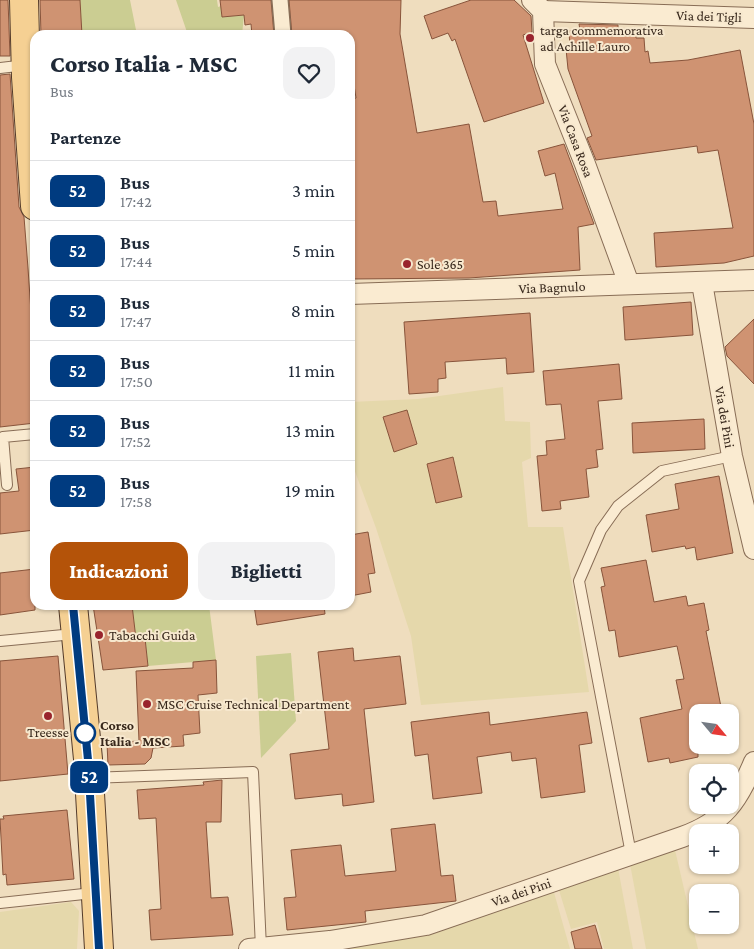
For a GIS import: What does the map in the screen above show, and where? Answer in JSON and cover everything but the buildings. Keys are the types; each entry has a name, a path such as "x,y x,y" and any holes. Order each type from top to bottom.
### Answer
{"main road":[{"path":"24,0 30,128"},
{"path":"73,610 89,768 99,949"}],"street":[{"path":"280,0 283,30"},
{"name":"Via dei Tigli","path":"537,5 754,18"},
{"name":"Via Casa Rosa","path":"537,5 545,64 585,164 629,284"},
{"name":"Via Bagnulo","path":"355,294 754,280"},
{"name":"Via dei Pini","path":"702,283 732,456 754,549"},
{"name":"Via dei Pini","path":"255,948 330,941 426,925 696,832 728,811 747,779 754,762"}],"lane":[{"path":"0,68 26,65"},
{"path":"7,485 3,438 30,435"},
{"path":"631,854 580,581 601,530 618,506 662,471 732,456"},
{"path":"0,641 75,634"},
{"path":"89,768 253,772 255,948"},
{"path":"0,903 97,892"}],"shaded area":[{"path":"503,387 505,421 530,422 531,458 522,462 528,527 563,527 589,692 421,705 411,636 376,528 355,471 355,402 418,399"},
{"path":"675,850 689,910 689,934 695,934 698,949 646,949 630,864"},
{"path":"618,868 633,949 604,949 597,922 571,929 558,887"},
{"path":"553,889 570,949 334,949"},
{"path":"71,902 79,911 77,949 0,949 0,912"}],"green space":[{"path":"80,0 130,0 136,30 82,30"},
{"path":"176,0 217,0 218,7 221,6 222,17 244,15 242,30 186,30"},
{"path":"133,610 210,610 216,660 148,666 145,638 136,639"},
{"path":"291,653 296,721 261,758 256,656"}],"bus line":[{"name":"52","path":"73,610 88,760 99,949"}],"place":[{"name":"targa commemorativa ad Achille Lauro","path":"530,38"},
{"name":"Sole 365","path":"407,264"},
{"name":"Tabacchi Guida","path":"99,635"},
{"name":"MSC Cruise Technical Department","path":"147,704"},
{"name":"Treesse","path":"48,716"},
{"name":"Corso Italia - MSC","path":"85,733"}]}
